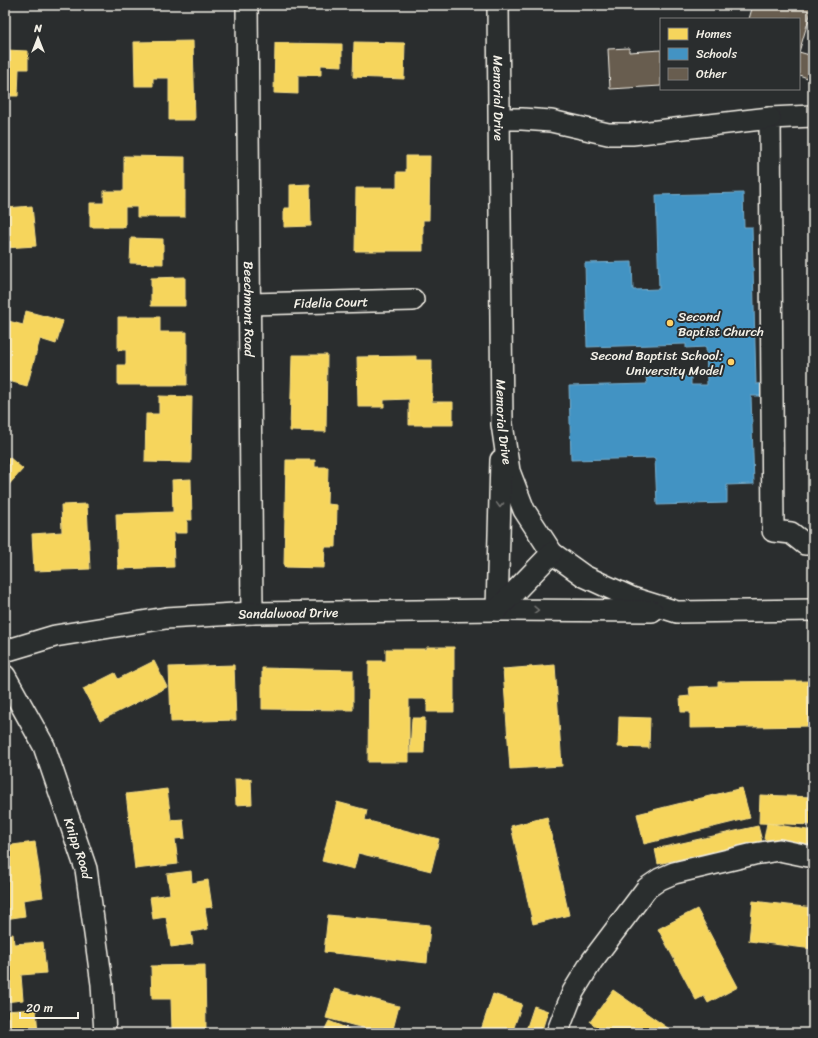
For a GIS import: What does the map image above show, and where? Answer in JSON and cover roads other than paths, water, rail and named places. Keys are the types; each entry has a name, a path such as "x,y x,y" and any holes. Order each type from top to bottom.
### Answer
{"street":[{"name":"Beechmont Road","path":"247,5 252,613"},
{"name":"Memorial Drive","path":"498,5 502,424 510,471 524,510 552,553 584,576 632,598 677,612 813,610"},
{"path":"500,119 522,118 551,121 608,134 632,134 770,118 813,116"},
{"path":"770,118 772,530 790,533 805,544 813,544"},
{"name":"Fidelia Court","path":"250,304 413,300"},
{"path":"497,610 502,424"},
{"path":"497,610 552,553"},
{"name":"Sandalwood Drive","path":"5,651 55,636 166,618 252,613 497,610 677,612"},
{"name":"Knipp Road","path":"5,676 44,746 86,869 102,984 105,1033"},
{"path":"557,1033 573,992 592,961 647,888 674,873 754,854 779,850 813,857"}],"place":[{"name":"Second Baptist Church","path":"670,323"},
{"name":"Second Baptist School: University Model","path":"731,362"}]}
